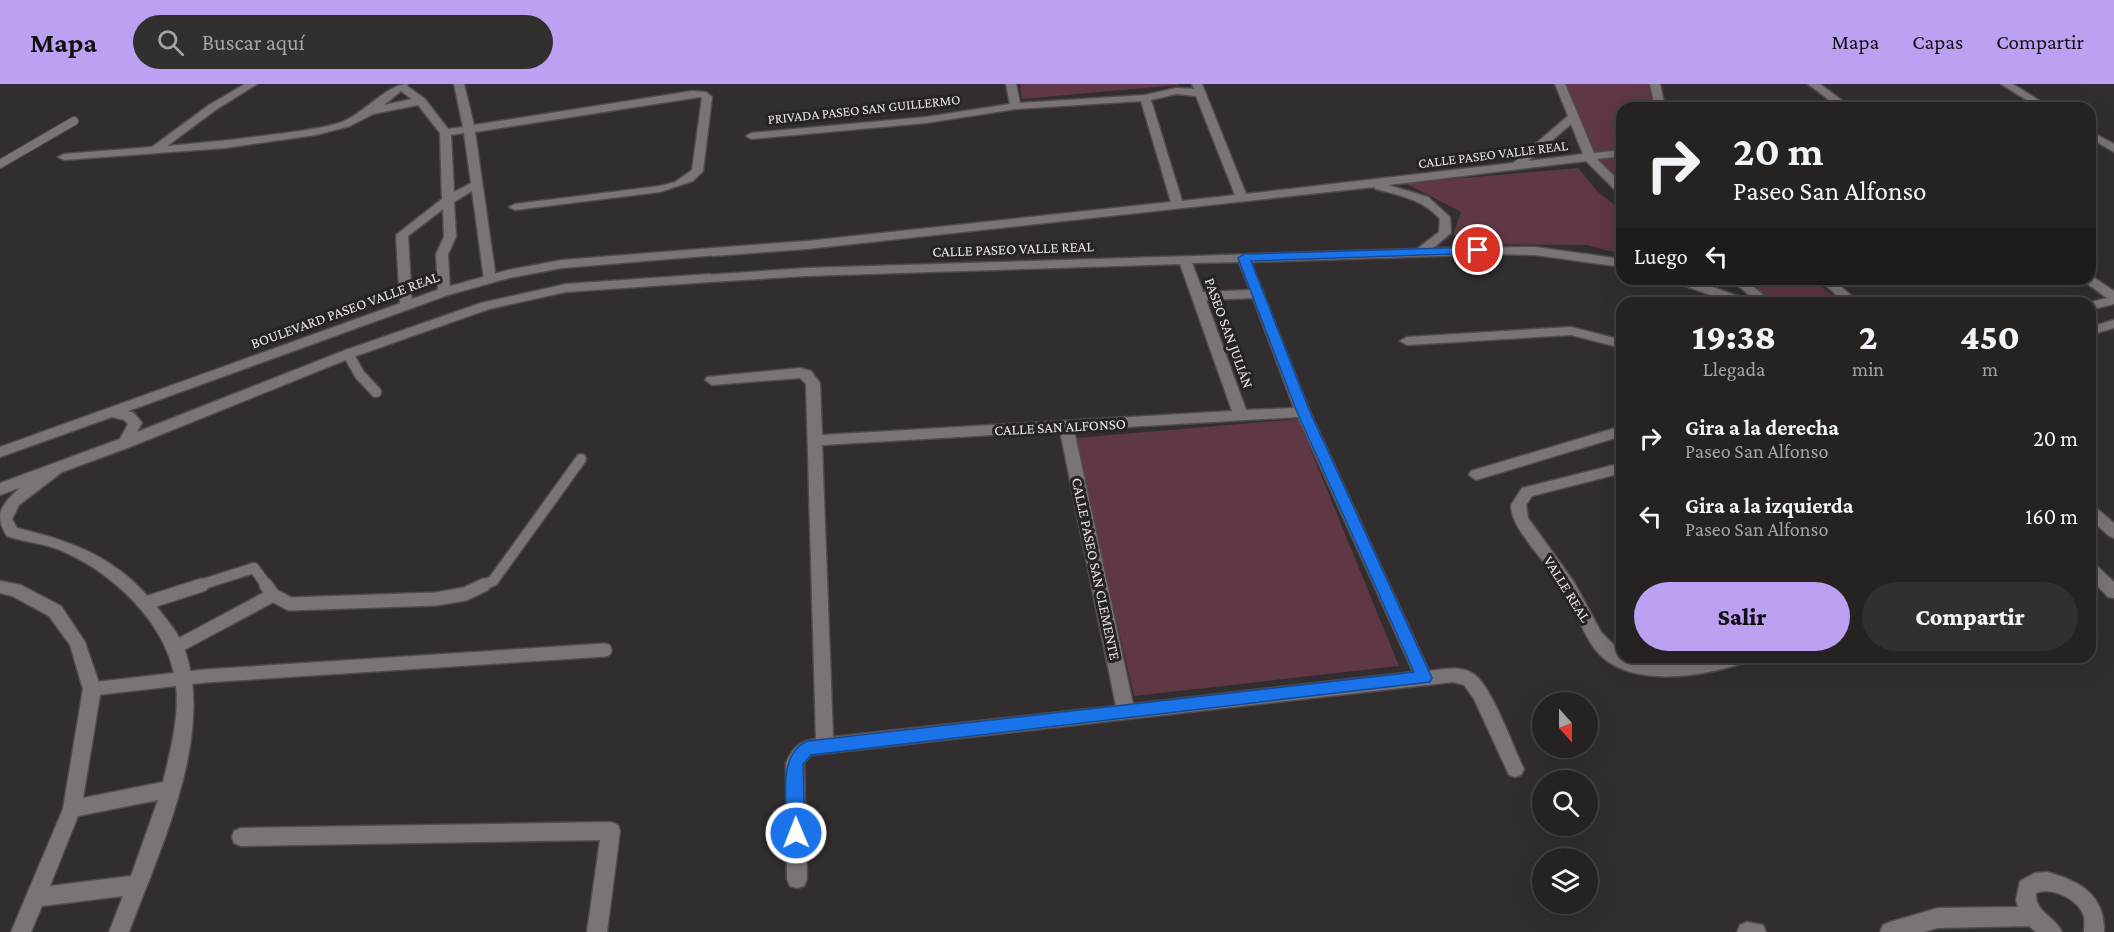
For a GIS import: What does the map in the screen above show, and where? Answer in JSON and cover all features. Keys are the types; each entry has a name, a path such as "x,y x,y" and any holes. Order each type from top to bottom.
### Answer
{"street":[{"path":"154,150 213,107 252,84"},
{"path":"459,84 469,129 490,279"},
{"path":"1011,84 1016,106"},
{"path":"1560,84 1590,158 1616,185"},
{"path":"1655,84 1659,102"},
{"path":"1813,84 1838,102"},
{"path":"2006,84 2036,102"},
{"path":"368,113 402,85 421,101 445,133 450,237 442,254 444,292"},
{"path":"1199,89 1240,197"},
{"name":"PRIVADA PASEO SAN GUILLERMO","path":"751,136 926,120 1016,106 1145,98 1199,89"},
{"path":"445,133 692,94 702,94 707,97 697,171 689,179 660,189 515,207"},
{"path":"1145,98 1177,204"},
{"path":"64,156 225,145 316,132 346,124 368,113 421,101"},
{"path":"1516,166 1573,117"},
{"path":"2096,138 2114,149"},
{"name":"CALLE PASEO VALLE REAL","path":"605,284 710,278 806,258 1177,204 1369,184 1616,154"},
{"path":"406,305 402,236 422,217 448,199 477,184"},
{"name":"CALLE PASEO VALLE REAL","path":"1369,184 1418,195 1436,206 1446,219 1445,233 1421,252"},
{"name":"CALLE PASEO VALLE REAL","path":"713,252 806,258 1185,260 1421,252 1535,251 1616,262"},
{"name":"BOULEVARD PASEO VALLE REAL","path":"0,452 406,305 490,279 544,267 611,259 713,252"},
{"path":"687,279 685,266 690,253"},
{"path":"1244,258 1303,412 1424,678"},
{"path":"0,489 125,443 348,354 486,306 536,294 605,284 612,271 611,259"},
{"name":"PASEO SAN JULIÁN","path":"1185,260 1241,417"},
{"path":"2096,284 2114,298"},
{"path":"1694,285 1728,297"},
{"path":"1744,285 1759,297"},
{"path":"1832,285 1846,297"},
{"path":"1198,296 1258,294"},
{"path":"2096,304 2114,298"},
{"path":"2096,329 2114,324"},
{"path":"1407,341 1571,331 1616,342"},
{"path":"712,380 793,372 806,374 813,383 825,746"},
{"path":"111,412 129,416 135,423 125,443"},
{"name":"CALLE SAN ALFONSO","path":"816,440 1303,412"},
{"name":"CALLE PASEO SAN CLEMENTE","path":"1066,426 1126,711"},
{"path":"1476,475 1616,433"},
{"path":"57,468 14,501 4,519 8,526 12,532 65,546 116,574 146,603 176,647 184,678 183,729 170,789 119,932"},
{"name":"VALLE REAL","path":"1616,470 1527,492 1519,500 1517,509 1522,520 1569,586 1594,635 1616,659"},
{"path":"2096,516 2114,532"},
{"path":"2096,575 2114,592"},
{"path":"0,587 15,590 55,611 77,642 92,689 72,809 21,932"},
{"name":"VALLE REAL","path":"1625,663 1643,668 1677,669 1708,663"},
{"path":"797,879 795,764 799,754 808,748 1453,675 1469,679 1480,694 1515,769"},
{"path":"72,809 170,789"},
{"path":"241,837 610,831 597,932"},
{"path":"2052,932 2033,916 2025,896 2027,887 2033,882 2043,880 2055,882 2079,895 2094,916 2096,926 2094,932"},
{"path":"36,897 136,885"},
{"path":"1890,932 1938,918 2033,916"},
{"path":"1747,932 1756,932"}],"lane":[{"path":"0,164 74,121"},
{"path":"348,354 360,375 376,392"},
{"path":"146,603 254,568 273,595 290,604 436,599 465,594 493,581 581,459"},
{"path":"176,647 273,595"},
{"path":"92,689 184,678 605,650"}],"shaded area":[{"path":"1020,84 1178,84 1178,85 1022,99"},
{"path":"1567,84 1652,84 1656,102 1616,102 1616,179 1591,149 1566,87"},
{"path":"1578,168 1597,191 1616,206 1616,253 1587,245 1474,244 1453,235 1461,212 1405,183"},
{"path":"1750,285 1820,285 1834,297 1764,297"},
{"path":"1298,419 1399,666 1134,696 1075,438"}],"route":[{"path":"796,833 795,764 799,754 808,748 1424,678 1303,412 1244,258 1478,250"}]}
